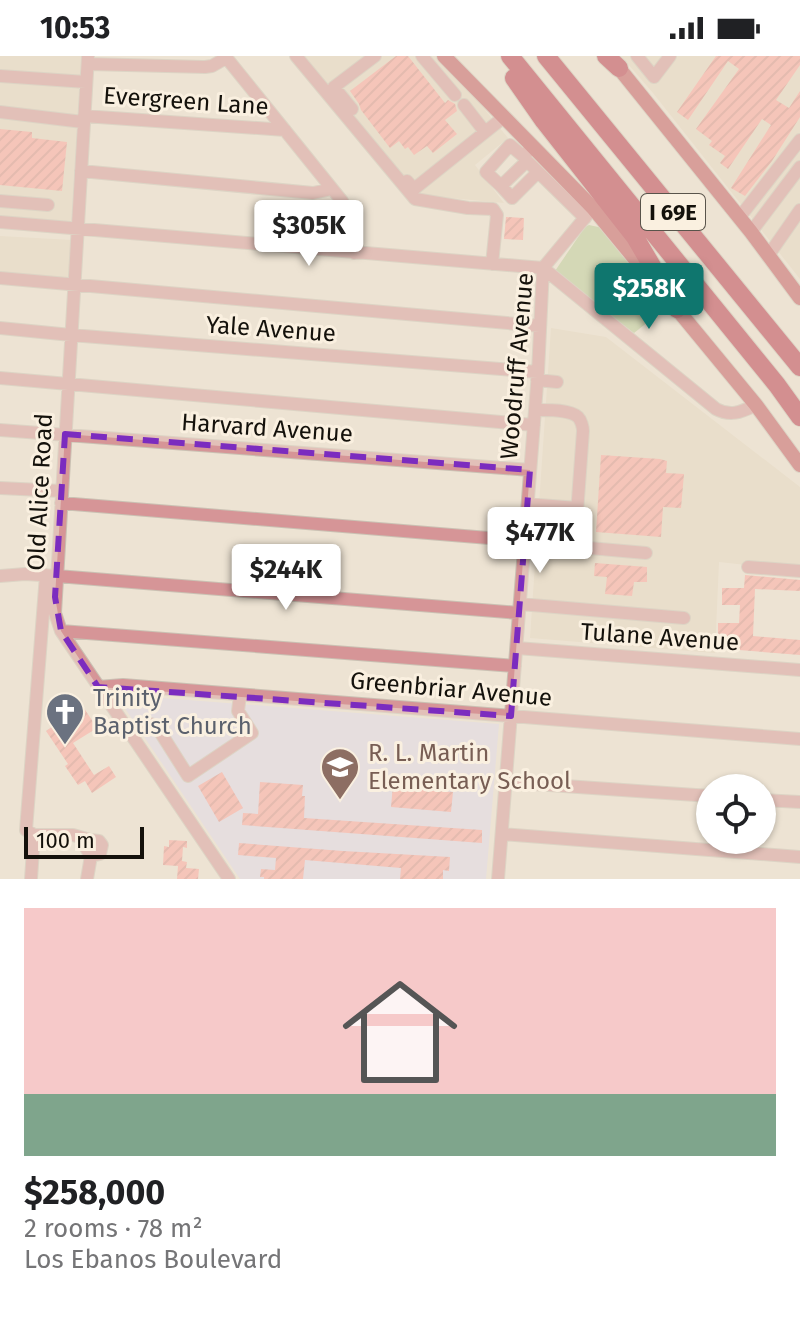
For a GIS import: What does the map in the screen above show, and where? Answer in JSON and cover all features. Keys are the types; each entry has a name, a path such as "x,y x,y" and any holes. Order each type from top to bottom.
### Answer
{"highway":[{"path":"498,56 544,121 635,237 677,309"},
{"name":"I 69E","path":"510,56 800,417"},
{"name":"I 69E","path":"546,56 800,367"}],"main road":[{"path":"448,60 504,117 528,155 589,213 677,309 756,405 800,465"},
{"path":"611,60 751,232 800,298"}],"street":[{"path":"296,56 415,199 493,209 497,215 492,264"},
{"path":"352,109 334,87 375,56"},
{"path":"422,56 485,132"},
{"path":"637,56 654,77"},
{"path":"638,93 670,56"},
{"path":"88,60 205,67 225,57 342,201 355,235 354,253"},
{"name":"Old Alice Road","path":"88,60 61,497 51,575 55,613 61,631 229,879"},
{"path":"438,75 448,60"},
{"path":"0,76 86,82"},
{"name":"Evergreen Lane","path":"0,112 285,130"},
{"path":"360,122 414,189 504,117"},
{"path":"739,218 800,140"},
{"path":"538,172 512,198 486,172 510,145 528,155 538,172 589,213"},
{"path":"501,186 528,155"},
{"path":"751,232 800,167"},
{"path":"81,171 313,193 332,189"},
{"path":"0,201 48,205"},
{"path":"768,256 800,210"},
{"name":"Woodruff Avenue","path":"498,879 538,376 543,268 589,213"},
{"path":"0,222 543,268 716,409 725,414 739,414 756,405"},
{"path":"0,278 540,326"},
{"name":"Yale Avenue","path":"0,328 538,376 557,382"},
{"path":"0,378 534,425"},
{"path":"535,410 562,411 581,420 583,431 575,540 578,547 646,553"},
{"name":"Harvard Avenue","path":"0,430 530,470"},
{"path":"0,488 61,497 525,541"},
{"path":"528,504 577,508"},
{"path":"748,567 800,571"},
{"path":"0,576 51,575 684,618"},
{"path":"51,575 26,830 34,835 73,835 99,841 102,845 100,854 91,856 87,879"},
{"path":"61,631 515,666"},
{"name":"Tulane Avenue","path":"517,648 800,670"},
{"name":"Greenbriar Avenue","path":"98,687 123,685 800,739"},
{"path":"131,734 151,724 157,727 188,776 252,733 238,711 240,695"},
{"path":"506,782 696,795"},
{"path":"776,801 800,802"},
{"path":"502,834 800,857"},
{"path":"31,879 34,835"}],"highlighted area":[{"path":"65,434 530,470 511,716 98,687 61,631 55,597"}],"shaded area":[{"path":"0,56 81,56 71,223 0,216"},
{"path":"303,56 441,56 508,138 475,165 504,203 418,195"},
{"path":"621,56 800,56 800,279 653,93"},
{"path":"0,236 72,240 67,286 0,277"},
{"path":"551,328 606,337 800,487 800,571 719,562 715,653 530,638"},
{"name":"R. L. Martin Elementary School","path":"123,695 499,724 486,879 240,879 120,701"}],"green space":[{"path":"589,225 603,228 667,307 634,333 555,271"}],"building":[{"path":"396,56 408,56 445,103 448,100 455,104 457,111 445,120 457,134 433,153 427,146 414,155 399,141 390,148 350,91"},
{"path":"716,56 800,56 800,65 776,100 789,108 800,91 800,117 745,196 731,188 771,125 762,119 728,169 720,163 725,156 709,145 712,141 696,129 739,69 728,61 688,120 677,112"},
{"path":"0,129 32,132 32,138 67,142 62,191 0,185"},
{"path":"506,217 524,218 523,240 504,239"},
{"path":"601,455 660,459 667,461 666,473 684,474 681,508 663,507 661,537 596,532"},
{"path":"595,563 647,567 647,582 634,582 632,596 605,594 607,577 594,576"},
{"path":"745,575 800,580 800,591 755,589 753,636 800,640 800,655 739,650 739,645 718,645 718,623 739,623 740,605 722,605 722,588 744,588"},
{"name":"Trinity Baptist Church","path":"80,702 97,728 73,743 94,775 109,766 116,777 92,793 85,781 78,785 46,731 53,726 49,721"},
{"path":"222,772 243,808 219,822 198,786"},
{"path":"260,782 303,785 304,818 482,830 482,843 242,825 243,813 258,814"},
{"path":"393,784 409,785 409,789 453,792 451,812 391,807"},
{"path":"169,840 187,841 187,848 183,847 182,861 187,862 186,868 199,869 198,879 177,879 178,866 163,865 164,846 169,847"},
{"path":"239,843 450,857 449,871 443,870 443,879 400,879 401,868 305,860 303,879 264,879 260,877 261,869 275,870 276,858 238,855"}],"place":[{"name":"Trinity Baptist Church","path":"65,746"},
{"name":"R. L. Martin Elementary School","path":"340,801"}]}
